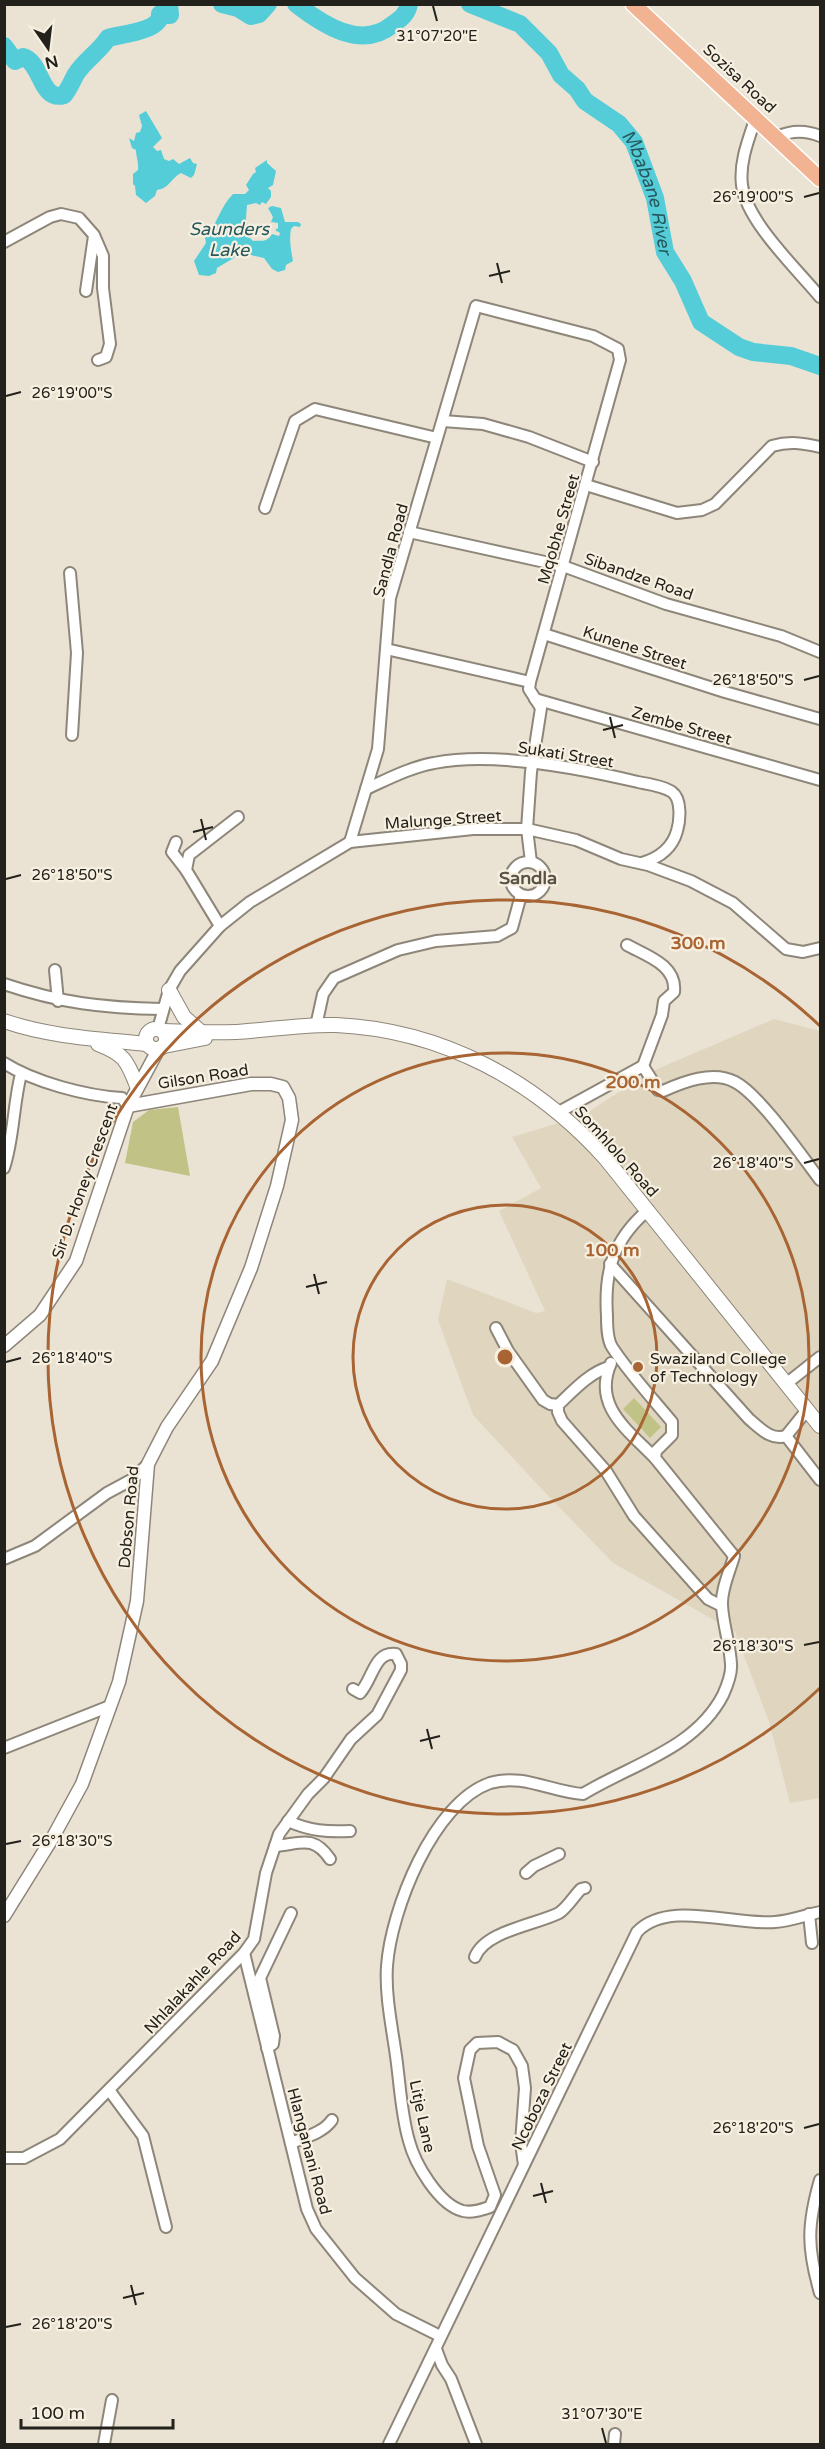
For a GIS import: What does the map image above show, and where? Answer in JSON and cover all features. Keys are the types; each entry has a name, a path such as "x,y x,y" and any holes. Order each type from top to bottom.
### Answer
{"main road":[{"name":"Sozisa Road","path":"633,4 820,179"},
{"path":"169,990 184,1017 201,1032"},
{"name":"Somhlolo Road","path":"4,1021 29,1029 92,1039 155,1040 316,1026 366,1028 449,1048 483,1063 517,1081 584,1134 648,1210 820,1426"},
{"name":"Somhlolo Road","path":"155,1040 201,1032 233,1032"},
{"path":"92,1039 124,1058 139,1081"}],"street":[{"path":"756,117 742,166 742,184 747,205 763,229 820,297"},
{"path":"777,137 787,132 801,131 820,136"},
{"path":"4,242 50,217 61,214 79,218 94,235 103,256 103,288 110,344 106,357 98,360"},
{"path":"86,291 94,235"},
{"name":"Sandla Road","path":"350,842 380,733 390,598 476,306"},
{"name":"Mqobhe Street","path":"476,306 593,336 618,349 619,369 530,682"},
{"path":"265,508 295,421 315,409 437,438"},
{"path":"443,421 494,428 529,437 593,462"},
{"path":"586,485 677,513 702,510 715,504 772,446 785,442 802,442 820,447"},
{"name":"Sibandze Road","path":"409,532 563,566 666,604 781,636 820,651"},
{"path":"70,573 77,653 72,735"},
{"name":"Kunene Street","path":"544,634 725,693 820,719"},
{"path":"386,649 530,682 529,690 541,708 527,829 531,862"},
{"name":"Zembe Street","path":"535,699 820,780"},
{"name":"Sukati Street","path":"366,789 434,763 486,760 533,763 604,774 657,786 674,794 678,804 679,820 672,842 665,852 642,863"},
{"path":"186,870 189,855 238,817"},
{"name":"Malunge Street","path":"155,1040 162,1008 169,990 180,971 220,926 250,902 350,842 472,829 527,829 576,840 621,859 642,863 692,881 733,903 786,949 819,953"},
{"path":"176,842 172,852 186,870 220,926"},
{"path":"531,862 542,868 545,880 540,891 534,895 521,895 512,886 511,874 519,864 531,862"},
{"path":"316,1026 322,994 334,978 398,950 436,941 497,936 512,928 521,895"},
{"path":"559,1112 643,1066 662,1015 664,1001 674,992 675,983 669,970 627,945"},
{"path":"55,970 58,1001"},
{"path":"4,984 58,1001 118,1008 162,1008"},
{"name":"Sir D. Honey Crescent","path":"4,1346 40,1315 76,1262 128,1106 155,1040"},
{"path":"4,1062 21,1074 74,1089 122,1098 128,1106"},
{"path":"643,1066 658,1090 663,1091 697,1078 716,1077 733,1081 752,1095 820,1180"},
{"path":"4,1168 9,1154 16,1093 21,1074"},
{"name":"Gilson Road","path":"128,1106 251,1084 271,1083 283,1088"},
{"name":"Dobson Road","path":"4,1916 53,1837 82,1784 119,1682 137,1601 148,1464 167,1427 212,1361 251,1268 277,1186 292,1120 290,1098 283,1088"},
{"path":"648,1210 625,1234 610,1264 605,1288 610,1345 672,1422 672,1435 656,1451 655,1458"},
{"path":"610,1264 749,1419 776,1438 786,1436 807,1410"},
{"path":"496,1328 508,1351 543,1400 550,1404 558,1405 598,1370 609,1366"},
{"path":"558,1405 562,1421 606,1471 634,1516 708,1599 722,1606 734,1556 655,1458 612,1412 605,1398 609,1366 616,1352"},
{"path":"786,1384 820,1357"},
{"path":"786,1436 820,1480"},
{"path":"4,1559 35,1546 108,1493 133,1479 148,1464"},
{"name":"Litje Lane","path":"524,2165 521,2143 525,2088 522,2066 513,2050 498,2042 477,2043 470,2050 464,2078 478,2146 495,2195 490,2206 478,2211 462,2211 443,2198 429,2181 413,2153 404,2117 389,2006 387,1965 398,1914 413,1870 441,1825 464,1797 491,1783 520,1779 584,1794 681,1742 700,1727 717,1705 727,1686 732,1667 722,1606"},
{"name":"Nhlalakahle Road","path":"4,2158 24,2158 60,2139 243,1953 254,1939 266,1873 279,1834 308,1794 324,1778 351,1738 377,1715 400,1670 396,1654 387,1653 379,1657 364,1689 360,1693 353,1689"},
{"path":"4,1748 110,1706"},
{"path":"288,1821 305,1829 320,1832 350,1831"},
{"path":"275,1846 303,1841 314,1843 330,1859"},
{"path":"526,1873 534,1866 559,1854"},
{"path":"475,1957 478,1949 496,1936 562,1911 581,1889 585,1888"},
{"path":"267,2048 273,2044 274,2036 261,1978 291,1913"},
{"path":"812,1943 815,1913"},
{"name":"Ncoboza Street","path":"389,2445 630,1944 645,1923 668,1915 740,1922 776,1922 815,1913"},
{"name":"Hlanganani Road","path":"243,1953 307,2209 316,2229 355,2278 396,2314 440,2336"},
{"path":"109,2091 143,2136 166,2227"},
{"path":"291,2143 328,2126 332,2120"},
{"path":"820,2180 809,2234 812,2265 820,2293"},
{"path":"436,2349 451,2379 476,2445"},
{"path":"104,2445 112,2400"}],"shaded area":[{"name":"Swaziland College of Technology","path":"774,1019 820,1031 820,1798 790,1803 769,1722 735,1632 613,1563 535,1482 473,1415 438,1320 447,1279 536,1313 545,1311 499,1211 541,1188 512,1137 582,1116 648,1073"}],"green space":[{"path":"178,1107 190,1176 125,1163 133,1122 149,1110"},
{"path":"634,1398 661,1427 650,1438 623,1409"}],"water":[{"path":"146,111 162,138 153,147 157,151 161,150 164,159 169,161 173,159 179,164 190,158 193,163 197,164 191,178 181,173 165,187 157,190 155,196 146,203 136,195 133,184 133,174 138,170 138,165 136,150 132,148 129,138 134,141 136,133 140,132 142,126 139,115"},
{"name":"Saunders Lake","path":"267,160 267,163 276,171 273,185 268,188 271,191 271,197 266,204 262,202 260,205 256,203 247,205 246,219 249,229 247,233 253,241 266,240 272,234 279,236 280,233 275,230 278,228 278,223 271,222 273,217 268,208 272,206 281,208 285,222 301,224 300,227 294,226 291,229 293,261 286,265 285,270 278,272 272,269 264,258 242,253 217,268 216,273 209,276 199,275 194,261 206,243 205,238 229,199 233,194 245,194 249,190 246,185 256,172 255,168"}],"waterway":[{"name":"Mbabane River","path":"4,46 15,61 23,57 29,60 50,93 56,96 64,95 76,74 108,38 148,28 159,20 160,14 170,15 169,4"},
{"name":"Mbabane River","path":"222,4 238,8 251,16 259,14 268,4"},
{"name":"Mbabane River","path":"296,4 318,20 342,32 355,35 380,32 398,21 405,14 409,4"},
{"name":"Mbabane River","path":"470,4 520,24 549,53 561,75 577,89 585,101 619,124 634,142 655,198 665,252 683,281 701,322 739,347 753,352 791,356 820,366"}],"place":[{"name":"Swaziland College of Technology","path":"638,1367"}],"district":[{"name":"Sandla","path":"528,878"}]}
